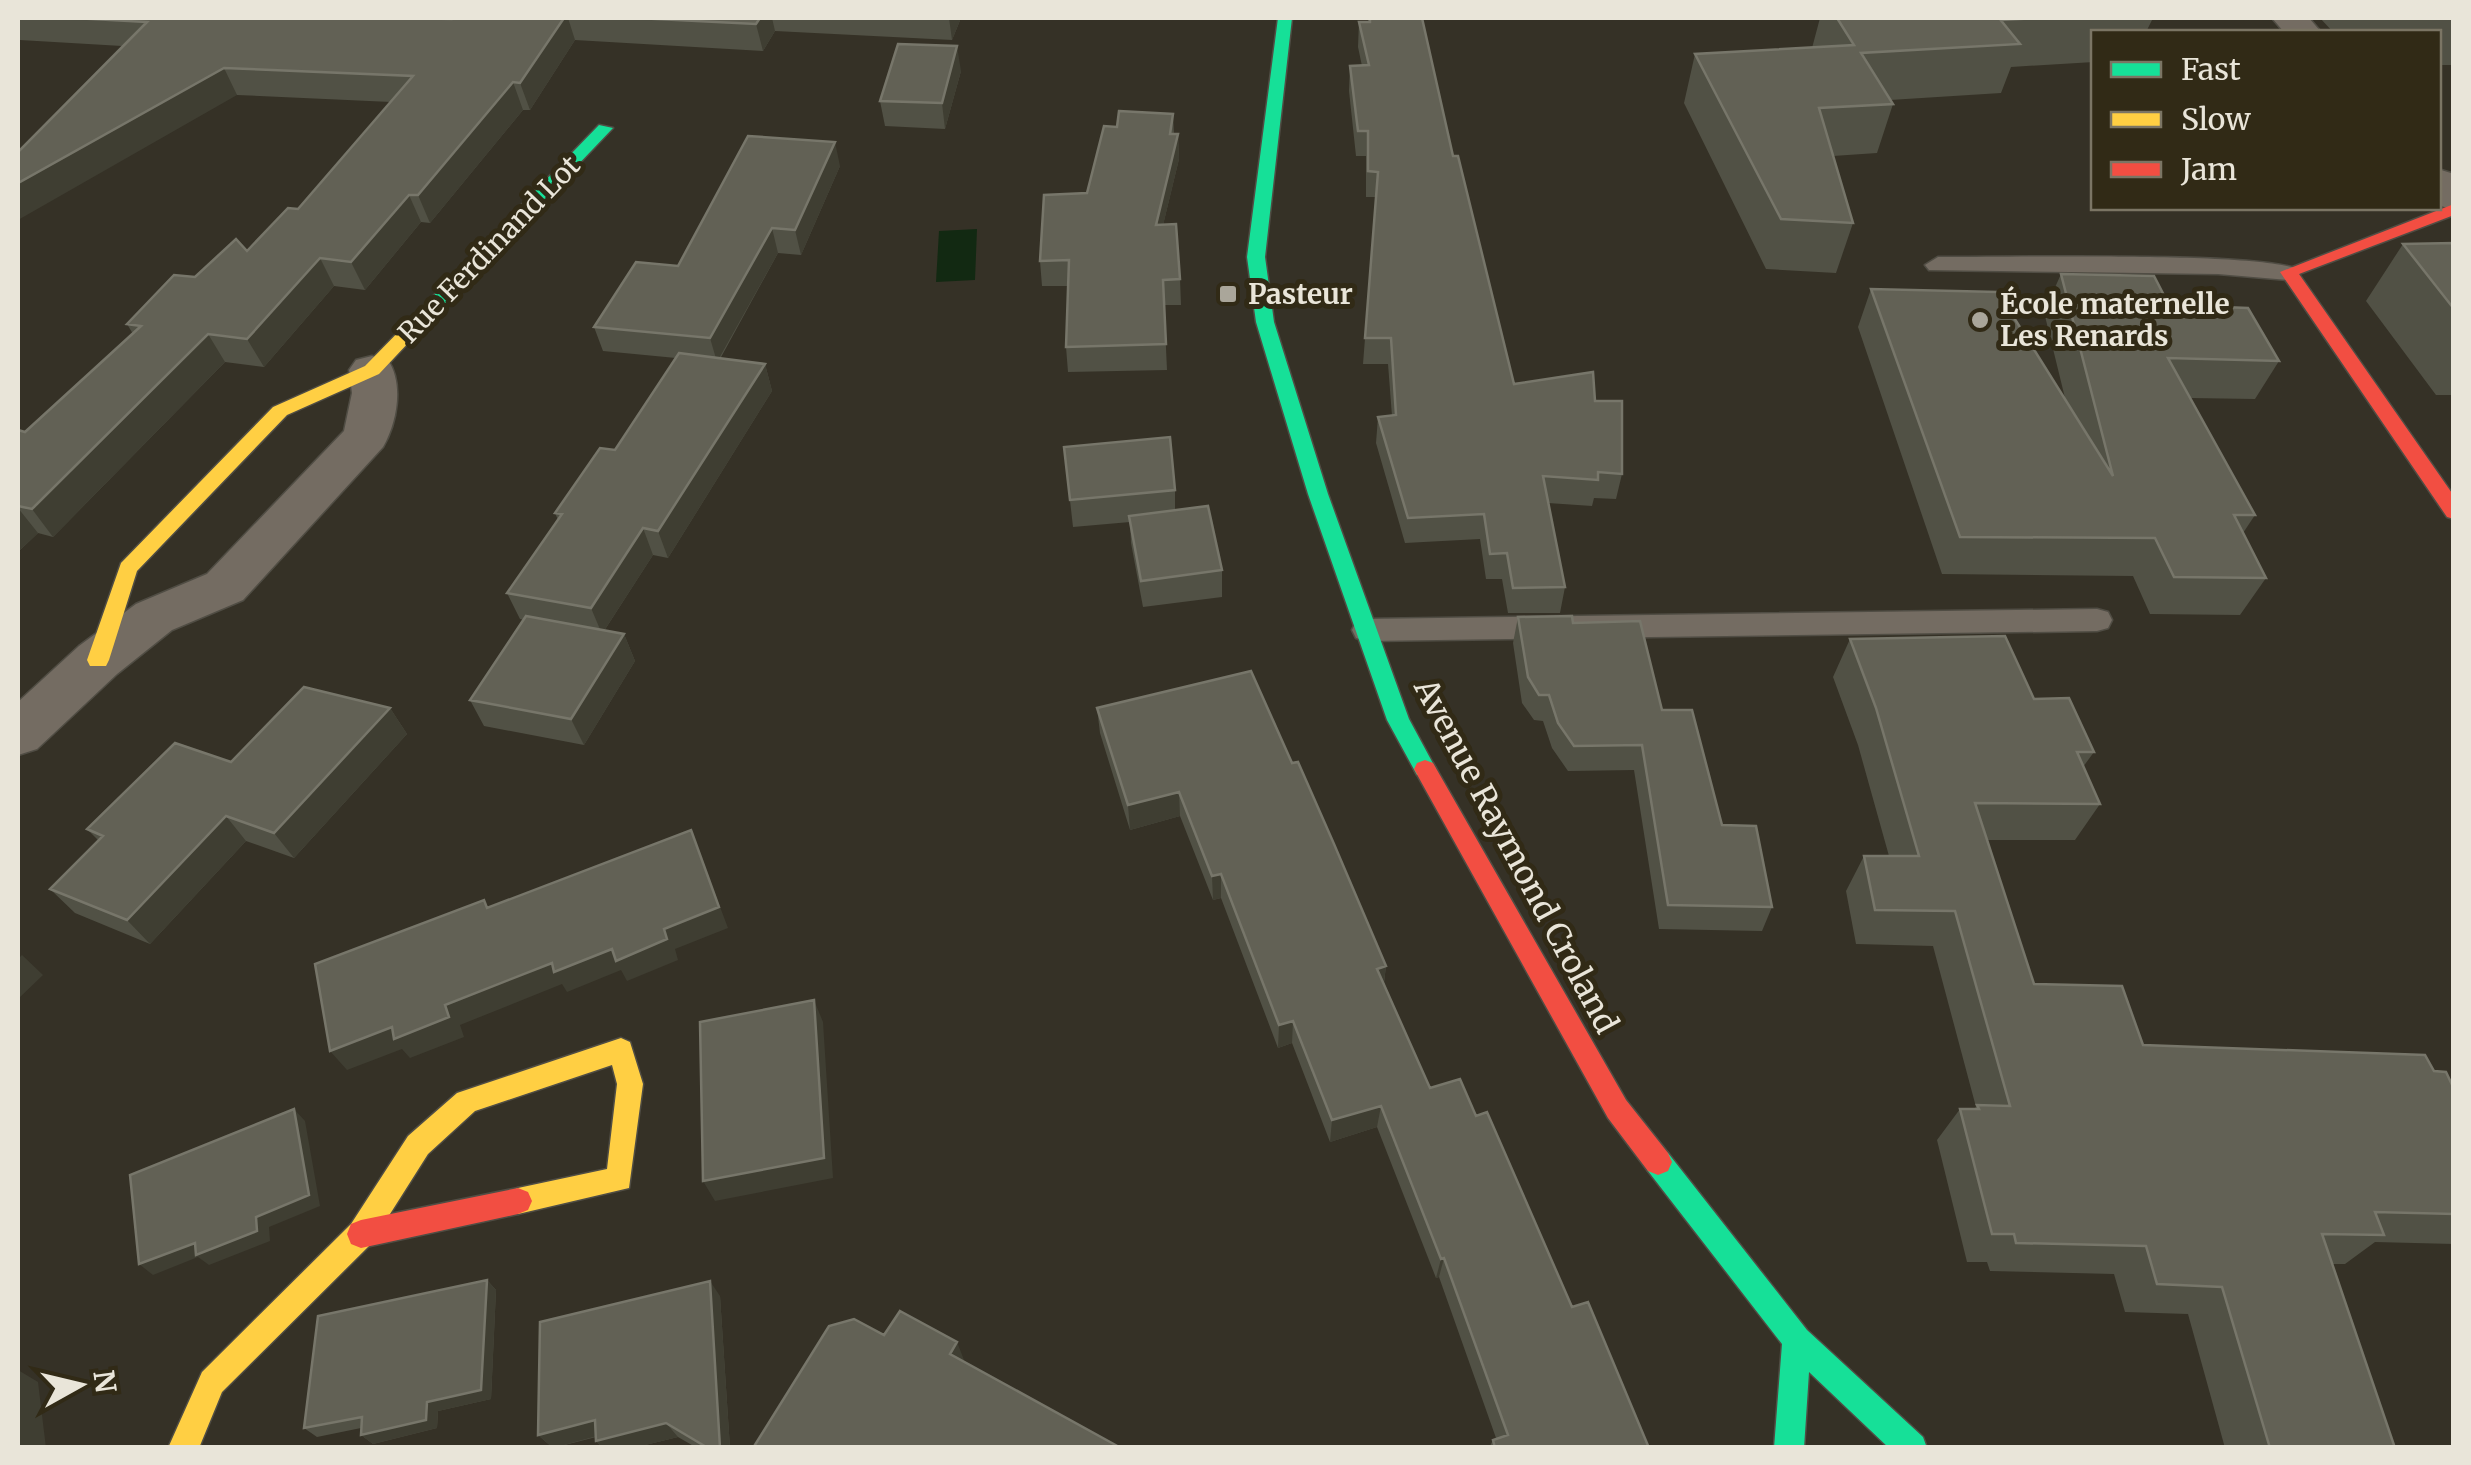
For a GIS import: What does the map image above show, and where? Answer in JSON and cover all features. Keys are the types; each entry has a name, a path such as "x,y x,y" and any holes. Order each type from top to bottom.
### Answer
{"street":[{"name":"Avenue Raymond Croland","path":"1284,18 1256,256 1266,322 1318,494 1398,720 1617,1109 1797,1340 1912,1448"},
{"name":"Rue Ferdinand Lot","path":"98,660 128,568 280,410 372,370 605,128"},
{"path":"2454,209 2289,272 2454,512"},
{"name":"Rue Ferdinand Lot","path":"18,734 98,660 154,618 225,587 366,436 375,394 372,370"},
{"path":"183,1448 212,1382 361,1234 418,1145 466,1102 622,1050 630,1084 619,1179 361,1234"},
{"path":"1789,1448 1797,1340"}],"lane":[{"path":"1938,265 2218,266 2289,272"},
{"path":"1367,630 2097,620"}],"shaded area":[{"path":"977,229 975,280 936,282 939,231"}],"building":[{"path":"73,18 564,18 520,83 513,82 418,195 409,195 351,262 320,258 247,339 208,334 32,509 18,506 18,430 25,432 141,326 127,324 174,275 195,277 236,239 247,251 288,208 298,209 413,76 224,68 18,183 18,152 147,22"},
{"path":"636,18 760,18 756,24"},
{"path":"1370,18 1422,18 1453,156 1458,156 1514,384 1593,372 1595,401 1622,401 1622,474 1598,472 1598,480 1543,476 1565,587 1513,588 1507,553 1490,554 1484,514 1408,518 1378,417 1396,415 1391,338 1365,338 1378,172 1368,171 1368,131 1358,131 1350,66 1369,65 1359,22 1370,22"},
{"path":"1837,18 1999,18 2020,44 1861,53 1893,104 1819,108 1853,223 1781,219 1695,54 1854,45"},
{"path":"898,44 957,46 942,103 880,101"},
{"path":"1119,111 1173,114 1170,134 1178,134 1156,225 1176,224 1180,279 1163,280 1166,344 1066,347 1069,260 1040,261 1044,195 1087,193 1104,126 1117,127"},
{"path":"748,136 835,142 795,230 772,228 710,338 594,327 636,262 678,266"},
{"path":"2454,243 2454,309 2403,244"},
{"path":"2061,274 2154,276 2169,305 2248,308 2279,361 2168,358 2255,515 2234,515 2266,578 2174,577 2155,538 1960,537 1871,289 1998,292 2113,476"},
{"path":"679,353 765,364 658,531 643,528 591,608 507,593 562,514 555,513 600,448 615,450"},
{"path":"1170,437 1175,490 1070,500 1064,447"},
{"path":"1208,506 1222,570 1141,581 1129,516"},
{"path":"526,616 624,634 571,719 470,700"},
{"path":"1572,616 1573,623 1640,621 1662,710 1692,710 1722,825 1756,826 1772,907 1668,905 1642,745 1574,746 1558,723 1549,695 1539,695 1528,677 1518,617"},
{"path":"2005,636 2034,699 2069,698 2094,752 2077,752 2100,804 1975,803 2034,984 2122,986 2143,1045 2425,1055 2434,1071 2446,1072 2454,1089 2454,1214 2375,1212 2384,1235 2322,1234 2395,1448 2270,1448 2222,1287 2157,1284 2146,1246 2016,1243 2014,1234 1992,1234 1960,1109 2010,1106 1955,911 1875,910 1864,856 1919,856 1876,708 1850,639"},
{"path":"1251,671 1292,763 1298,762 1334,844 1386,966 1377,969 1430,1088 1460,1079 1476,1116 1487,1112 1572,1307 1588,1302 1649,1448 1495,1448 1493,1440 1508,1435 1444,1258 1441,1259 1381,1106 1332,1120 1293,1021 1279,1025 1221,874 1212,876 1179,792 1128,805 1097,708"},
{"path":"304,687 390,708 274,833 226,816 127,920 50,889 103,836 87,829 175,743 231,762"},
{"path":"691,830 719,907 664,929 667,939 616,961 612,949 554,972 552,963 445,1005 449,1017 394,1039 392,1027 330,1051 315,964 484,900 487,908"},
{"path":"814,1000 824,1158 703,1181 700,1022"},
{"path":"294,1109 309,1195 256,1217 257,1231 196,1255 195,1243 139,1264 130,1175"},
{"path":"487,1280 481,1390 427,1402 426,1420 361,1435 362,1417 304,1428 318,1316"},
{"path":"710,1281 720,1448 708,1448 666,1423 596,1441 595,1420 538,1435 540,1322"},
{"path":"900,1311 957,1342 950,1354 1121,1448 753,1448 829,1326 854,1319 884,1335"}],"traffic: fast":[{"path":"1285,18 1256,257 1265,322 1318,494 1398,720 1425,769"},
{"path":"420,320 605,128"},
{"path":"1658,1162 1797,1340 1912,1448"},
{"path":"1789,1448 1797,1340"}],"traffic: slow":[{"path":"98,660 128,568 280,411 372,370 420,320"},
{"path":"183,1448 212,1382 361,1234 418,1145 466,1102 621,1050 630,1084 619,1179 518,1201"}],"traffic: jam":[{"path":"2454,209 2289,272 2454,512"},
{"path":"1425,769 1617,1109 1658,1162"},
{"path":"361,1234 518,1201"}],"place":[{"name":"Pasteur","path":"1228,294"},
{"name":"École maternelle Les Renards","path":"1980,320"}]}
